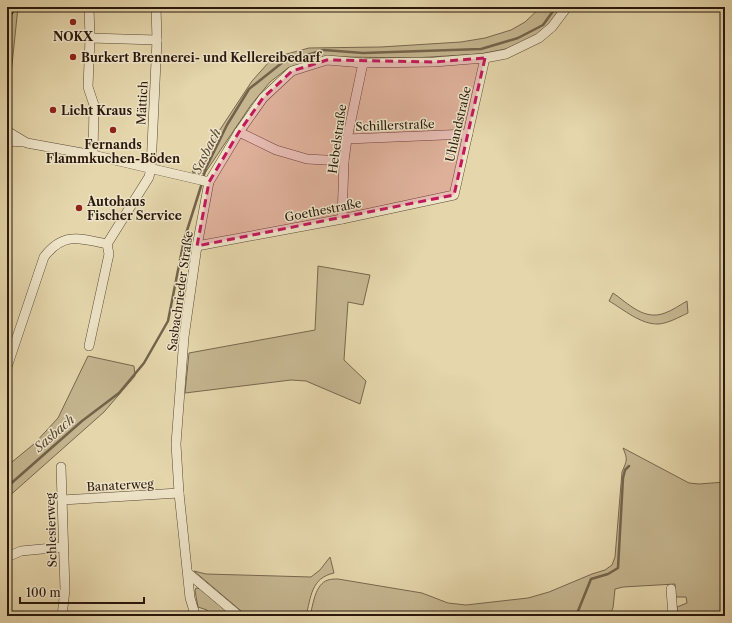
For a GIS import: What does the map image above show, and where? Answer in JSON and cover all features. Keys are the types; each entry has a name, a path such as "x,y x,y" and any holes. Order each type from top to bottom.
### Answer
{"street":[{"path":"89,7 90,38 88,87 94,105 93,155"},
{"name":"Mättich","path":"107,244 150,177 157,40 156,7"},
{"name":"Sasbachrieder Straße","path":"195,614 190,598 179,493 177,437 184,337 196,246 207,182 239,132 264,98 292,71 326,60 363,62 434,62 485,58 506,54 539,38 552,27 567,7"},
{"path":"90,38 157,40"},
{"name":"Uhlandstraße","path":"454,195 485,58"},
{"name":"Hebelstraße","path":"342,219 344,161 347,139 363,62"},
{"path":"7,131 27,143"},
{"path":"239,132 276,150 307,159 344,161"},
{"name":"Schillerstraße","path":"347,139 468,134"},
{"path":"7,141 27,143 93,155 207,182"},
{"name":"Goethestraße","path":"196,246 342,219 454,195"},
{"path":"7,367 44,256 50,248 67,239 78,238 107,244 109,254 89,346"},
{"name":"Schlesierweg","path":"61,467 63,547 66,590 62,616"},
{"name":"Banaterweg","path":"62,500 179,493"},
{"path":"7,557 21,551 63,547"},
{"path":"188,574 238,616"},
{"path":"671,589 673,616"}],"highlighted area":[{"path":"485,58 454,195 197,246 209,182 239,132 263,98 292,71 327,60 434,62"}],"shaded area":[{"path":"12,7 18,7 7,113 7,47"},
{"path":"541,7 565,7 541,33 506,49 480,54 413,58 346,57 318,59 288,68 270,82 251,105 205,173 199,174 192,172 252,81 269,62 283,55 309,48 381,47 461,42 485,38 511,30 525,22"},
{"path":"318,266 370,275 363,305 348,302 344,360 366,381 360,404 306,381 291,380 185,393 189,353 315,330"},
{"path":"613,293 637,310 650,315 665,313 687,301 688,313 674,320 659,324 652,324 632,316 609,301"},
{"path":"88,356 134,366 135,376 104,412 7,498 7,466 34,444 58,418"},
{"path":"623,448 689,483 699,484 725,482 725,616 677,616 677,607 687,603 686,597 677,597 675,595 675,584 623,587 615,589 613,608 609,616 587,616 582,614 581,616 310,616 317,590 324,582 330,579 338,579 422,593 448,603 466,605 528,598 549,592 605,570 612,565 615,557 622,472 626,460 626,455"},
{"path":"330,557 334,573 321,579 316,584 311,595 306,616 247,616 194,571 206,574 311,577 320,570"},
{"path":"196,588 201,589 235,616 211,616 207,610 198,607 195,591"}],"waterway":[{"name":"Sasbach","path":"203,178 206,168 227,125 249,89 283,62 324,50 363,53 481,49 518,38 543,25 556,7"},
{"name":"Sasbach","path":"7,487 82,421 119,393 144,363 168,321 184,240 202,183"},
{"path":"576,616 591,579 608,574 618,568 623,478 625,470 629,466"}],"place":[{"name":"NOKX","path":"73,22"},
{"name":"Burkert Brennerei- und Kellereibedarf","path":"73,57"},
{"name":"Licht Kraus","path":"53,110"},
{"name":"Fernands Flammkuchen-Böden","path":"113,130"},
{"name":"Autohaus Fischer Service","path":"79,208"}]}
